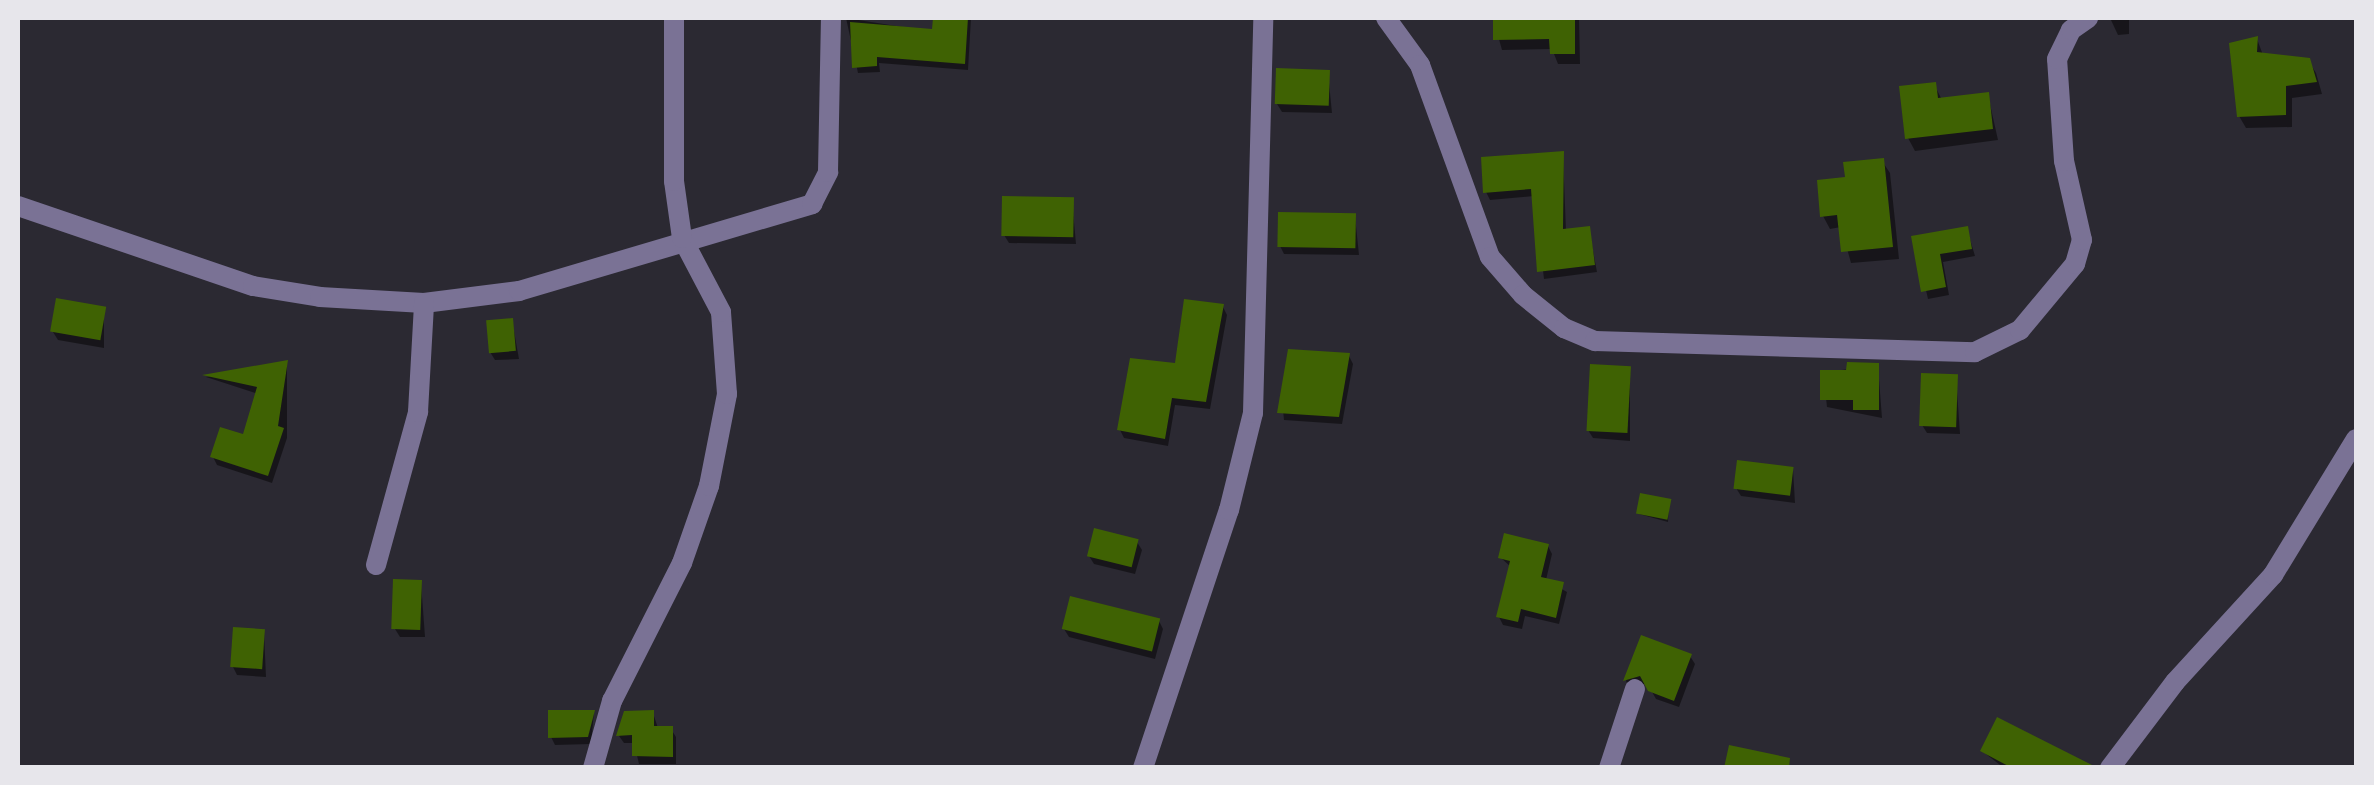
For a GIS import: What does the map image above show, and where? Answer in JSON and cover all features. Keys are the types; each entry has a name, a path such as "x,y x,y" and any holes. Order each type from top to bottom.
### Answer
{"street":[{"path":"592,768 612,701 682,563 709,486 728,394 721,312 682,238 674,182 674,18"},
{"path":"18,206 254,286 424,303 519,290 682,238 812,204 828,172 831,18"},
{"path":"1143,768 1229,510 1254,413 1263,18"},
{"path":"1386,18 1420,64 1490,257 1522,295 1564,328 1595,342 1628,344 1975,352 2020,330 2076,264 2082,240 2064,162 2057,59 2071,30 2088,18"},
{"path":"376,565 418,412 424,303"},
{"path":"2110,768 2174,682 2273,575 2356,439"},
{"path":"1609,768 1635,689"}],"building":[{"path":"933,18 968,18 965,64 877,57 877,66 852,68 850,22 932,29"},
{"path":"1493,18 1575,18 1575,54 1550,54 1549,39 1493,40"},
{"path":"2258,36 2257,52 2310,58 2317,82 2286,86 2286,115 2237,117 2229,43"},
{"path":"1276,68 1330,70 1329,106 1275,104"},
{"path":"1936,82 1938,98 1989,92 1993,129 1905,139 1899,86"},
{"path":"1564,151 1563,229 1590,226 1595,265 1537,272 1531,189 1483,193 1481,157"},
{"path":"1884,158 1893,247 1841,252 1837,215 1820,217 1817,180 1845,177 1843,162"},
{"path":"1002,196 1074,197 1073,237 1001,236"},
{"path":"1278,212 1356,213 1355,248 1277,247"},
{"path":"1968,226 1972,249 1940,254 1946,287 1921,292 1911,236"},
{"path":"56,298 106,307 100,340 50,331"},
{"path":"1184,299 1224,304 1206,402 1172,398 1165,439 1117,430 1130,358 1175,363"},
{"path":"513,318 516,351 489,353 486,320"},
{"path":"1288,349 1350,353 1339,417 1277,413"},
{"path":"288,360 278,426 284,428 268,476 210,457 220,427 243,434 257,387 202,375"},
{"path":"1847,362 1879,363 1879,410 1853,410 1853,400 1820,400 1820,370 1846,370"},
{"path":"1590,364 1631,366 1627,433 1586,431"},
{"path":"1921,373 1958,374 1956,427 1919,426"},
{"path":"1737,460 1794,467 1790,496 1733,489"},
{"path":"1640,493 1671,499 1667,520 1636,514"},
{"path":"1094,528 1139,539 1132,567 1087,556"},
{"path":"1504,533 1549,544 1541,577 1564,582 1556,618 1521,609 1518,622 1496,617 1510,561 1498,558"},
{"path":"393,579 422,580 420,630 391,629"},
{"path":"1070,596 1160,618 1152,651 1062,629"},
{"path":"233,627 265,629 262,669 230,667"},
{"path":"1641,635 1692,654 1674,701 1648,691 1640,676 1623,681"},
{"path":"548,710 595,710 588,737 548,738"},
{"path":"654,710 654,726 673,726 673,757 632,756 632,735 616,736 624,711"},
{"path":"1997,717 2096,768 2012,768 1980,751"},
{"path":"1729,745 1790,758 1789,768 1724,768"}]}
